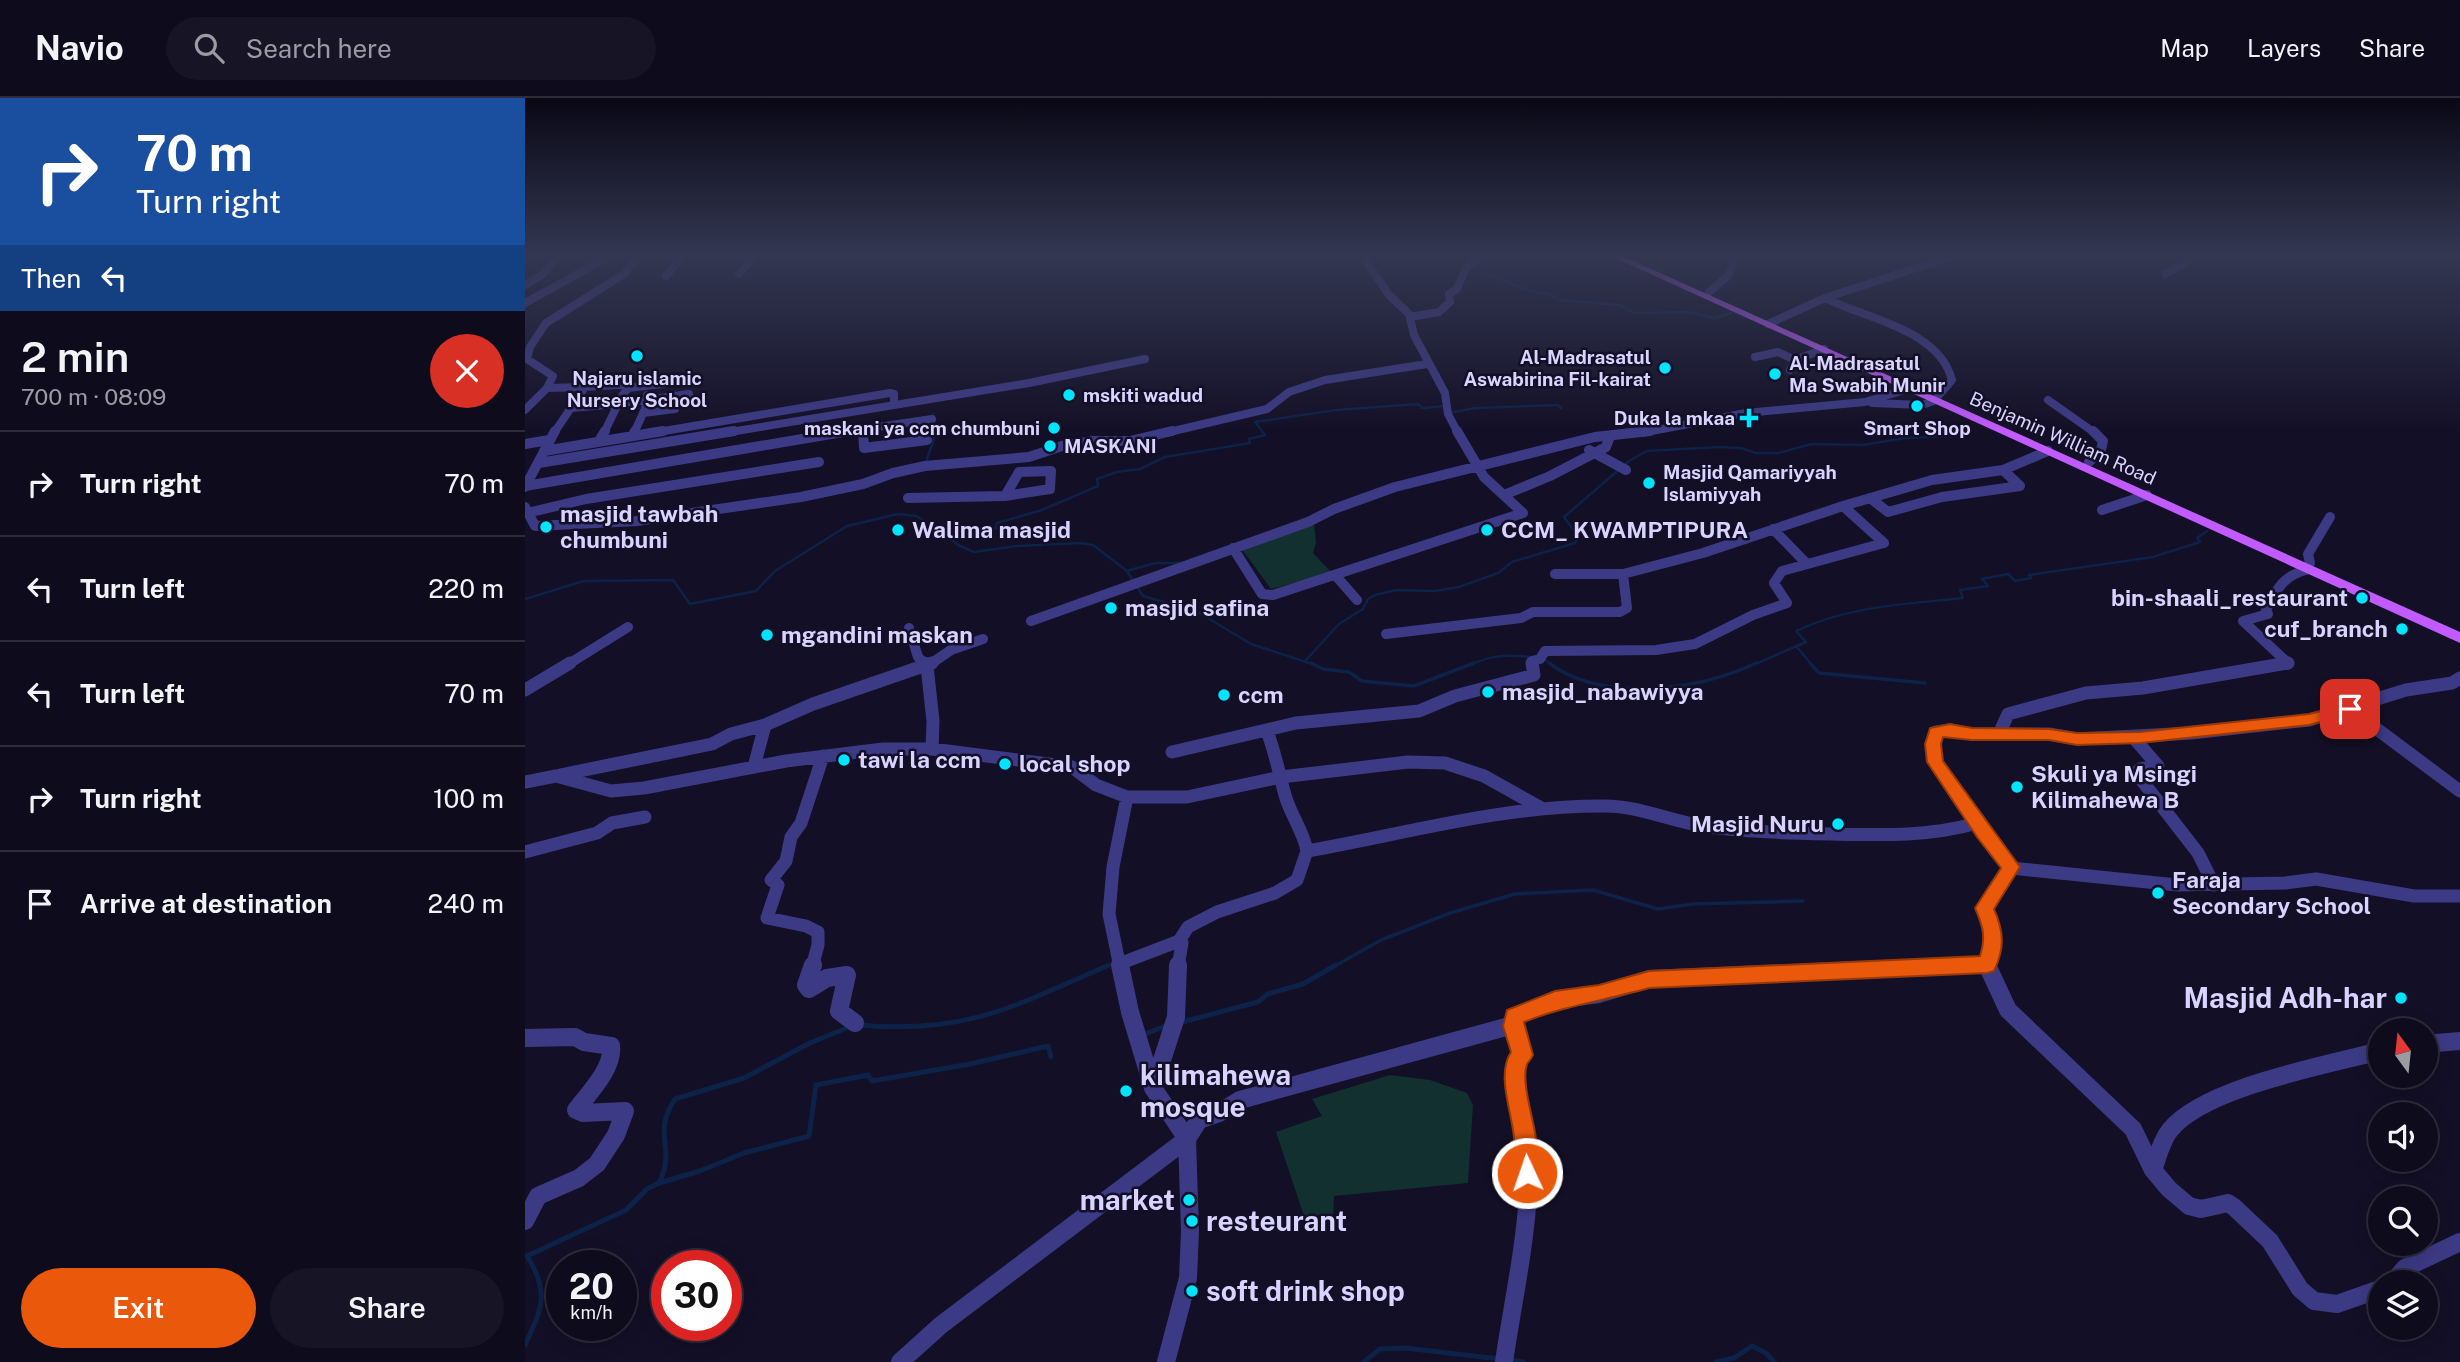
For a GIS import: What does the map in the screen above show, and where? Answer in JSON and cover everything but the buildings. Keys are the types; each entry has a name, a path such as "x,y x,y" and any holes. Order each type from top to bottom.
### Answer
{"main road":[{"name":"Benjamin William Road","path":"1750,314 2089,462 2460,638"},
{"name":"Benjamin William Road","path":"1753,314 2048,451 2460,631"}],"street":[{"path":"525,410 547,388 553,376 526,359 528,347 552,318 560,314"},
{"path":"1233,548 1262,594 1266,595 1336,576 1523,513 1493,487 1478,466 1448,414 1449,405 1440,381 1427,364 1408,314"},
{"path":"1411,317 1424,314"},
{"path":"1771,323 1790,314"},
{"path":"1031,621 1308,522 1334,509 1395,487 1571,444 1746,413 1865,402 1921,405 1938,398 1950,386 1952,379 1947,363 1933,348 1914,335 1858,314"},
{"path":"1790,370 1795,360 1824,349"},
{"path":"1755,358 1778,352 1795,360"},
{"path":"539,463 1029,383 1145,359"},
{"path":"819,461 526,510 535,526 637,521 801,497 863,484 893,473 925,466 1029,457 1062,446 1093,441 1131,441 1268,409 1278,404 1291,391 1322,380 1427,364"},
{"path":"599,441 616,412 625,389 670,383"},
{"path":"547,388 630,384 631,387"},
{"path":"633,435 643,413 650,385"},
{"path":"525,487 549,440 585,387"},
{"path":"1865,402 1910,388"},
{"path":"544,451 890,393 894,394 894,404"},
{"path":"571,408 689,394"},
{"path":"2048,400 2097,434 2103,442 2101,450 2089,462"},
{"path":"643,413 675,409"},
{"path":"525,487 781,441 932,419"},
{"path":"863,430 864,448 927,440"},
{"path":"1504,495 1550,476 1606,447 1610,436"},
{"path":"525,444 549,440"},
{"path":"1571,444 1621,467"},
{"path":"1555,575 1623,574 1703,554 1843,506 1932,480 2003,470 2048,451"},
{"path":"1870,498 1888,512 1942,497 2019,486 2003,470"},
{"path":"908,498 1004,498 1050,489 1051,471 1019,472 1004,498"},
{"path":"2102,510 2147,495"},
{"path":"1172,752 1325,718 1419,711 1455,696 1534,675 1531,663 1545,651 1554,649 1584,652 1656,650 1695,644 1753,615 1785,605 1787,600 1774,583 1776,576 1782,571 1884,543 1843,506"},
{"path":"1999,734 2008,714 2086,693 2143,688 2289,664 2243,621 2268,614 2266,610 2278,582 2293,572 2310,566 2308,554 2330,517"},
{"path":"1773,529 1807,563"},
{"path":"1387,634 1521,618 1531,612 1619,612 1627,608 1623,574"},
{"path":"1336,576 1357,600"},
{"path":"525,690 628,628"},
{"path":"909,628 918,657 927,666 933,721 932,749"},
{"path":"525,782 712,744 731,734 765,725 813,704 927,666 951,650 983,639"},
{"path":"2460,678 2452,683 2382,697 2309,720 2133,737 2077,739 2049,734 1972,734 1950,730 1936,732 1933,744 1935,762 2011,867 2136,882 2214,885 2285,883 2316,878 2414,896 2460,896"},
{"path":"2350,709 2460,791"},
{"path":"754,766 765,725"},
{"path":"1119,964 1179,941 1188,927 1217,912 1275,893 1297,880 1307,851 1305,840 1299,833 1285,795 1279,763 1267,731"},
{"path":"2133,737 2158,766 2140,769 2137,773 2197,853 2214,885"},
{"path":"556,776 611,791 644,789 754,766 823,756 883,749 932,749 1072,767 1095,785 1127,797 1187,797 1281,777 1408,762 1445,763 1484,776 1543,809"},
{"path":"823,756 815,784 808,794 801,823 791,837 786,861 771,880 778,885 767,918 806,926 818,932 818,951 806,985 809,989 827,978 847,975 839,1011 855,1023"},
{"path":"1127,797 1113,867 1109,914 1119,964 1153,1088 1187,1139"},
{"path":"1307,851 1496,814 1543,809 1633,807 1669,821 1794,832 1913,833 1977,823"},
{"path":"525,852 597,833 612,823 645,817"},
{"path":"2011,867 1985,908 1993,927 1994,941 1987,965 2008,1010 2133,1129 2153,1170 2169,1189 2189,1206 2201,1209 2228,1203 2238,1210 2277,1248 2310,1300 2323,1304 2339,1303 2368,1293"},
{"path":"1153,1088 1173,1024 1179,993 1177,971 1182,943 1179,941"},
{"path":"1505,1354 1528,1192 1525,1135 1516,1084 1517,1060 1523,1055 1513,1026 1515,1017 1555,1000 1599,993 1649,979 1987,965"},
{"path":"1166,1362 1188,1278 1190,1231 1187,1139 1194,1124 1240,1100 1513,1026"},
{"path":"525,1038 575,1037 584,1042 611,1046 612,1051 600,1078 576,1110 583,1113 625,1111 625,1114 611,1145 597,1165 571,1183 538,1196 525,1221"},
{"path":"2438,1043 2460,1041"},
{"path":"2153,1170 2170,1130 2184,1118 2284,1074 2368,1053"},
{"path":"900,1362 941,1325 1187,1139"},
{"path":"2403,1270 2460,1242"}],"green space":[{"path":"1314,522 1316,543 1313,553 1332,573 1271,589 1241,548"},
{"path":"1390,1075 1430,1080 1467,1093 1473,1105 1468,1183 1334,1196 1333,1218 1305,1219 1276,1132 1322,1116 1312,1099"}],"waterway":[{"path":"1696,314 1714,318 1728,314"},
{"path":"952,538 996,528 997,523 1042,510 1098,486 1097,479 1117,472 1140,469 1165,457 1250,443 1249,439 1265,435 1255,422 1336,410 1418,404 1422,408 1446,406"},
{"path":"1449,413 1475,408 1558,405 1561,408"},
{"path":"926,462 934,439 933,414"},
{"path":"1306,660 1339,624 1363,609 1368,599 1375,595 1396,590 1435,591 1459,587 1498,573 1512,562 1575,543 1578,537 1564,517 1629,461 1647,451 1719,447 1741,448 1756,453 1778,453 1812,444 1863,445 1905,438 1956,436 1971,427"},
{"path":"525,599 584,581 673,580 690,604 756,591 775,571 847,526 898,514 916,516 938,528 958,545 974,552 1017,546 1081,543 1093,545 1127,571"},
{"path":"1796,646 1806,642 1796,631 1836,616 1899,604 1963,598 1960,590 1988,586 1982,579 2008,574 2015,581 2031,578 2029,575 2153,557 2200,542 2197,538 2207,531"},
{"path":"1127,571 1155,563 1181,563"},
{"path":"1127,571 1143,596 1196,611 1251,644 1315,665"},
{"path":"1753,665 1796,646"},
{"path":"1796,646 1812,665"},
{"path":"1471,665 1501,656 1532,657"},
{"path":"1543,658 1551,664"},
{"path":"1311,663 1315,665"},
{"path":"1315,665 1323,669 1349,672 1362,681 1414,686 1474,663"},
{"path":"1551,664 1571,676 1596,684 1651,688 1707,680 1756,663"},
{"path":"1810,663 1819,673 1925,683"},
{"path":"1333,967 1381,940 1450,913 1515,894 1593,890 1658,909 1693,904 1803,901"},
{"path":"1107,966 1112,964"},
{"path":"1182,1022 1258,1002 1268,994 1303,984 1336,965"},
{"path":"859,1025 930,1026 960,1021 1017,1005 1107,966"},
{"path":"1143,1035 1168,1025"},
{"path":"659,1183 666,1160 665,1122 675,1099 744,1078 810,1043 849,1027"},
{"path":"659,1183 700,1171 744,1153 809,1136 816,1085 868,1075 872,1081 970,1064 1048,1046 1051,1057"},
{"path":"525,1345 536,1321 541,1300 539,1280 527,1256 626,1210 647,1189 659,1183"},
{"path":"1716,1362 1734,1358 1752,1346 1766,1353 1774,1362"},
{"path":"1364,1362 1380,1349 1405,1348 1500,1359"},
{"path":"1511,1360 1523,1362"}],"place":[{"name":"Najaru islamic Nursery School","path":"637,356"},
{"name":"Al-Madrasatul Aswabirina Fil-kairat","path":"1665,368"},
{"name":"Al-Madrasatul Ma Swabih Munir","path":"1775,374"},
{"name":"mskiti wadud","path":"1069,395"},
{"name":"Smart Shop","path":"1917,406"},
{"name":"Duka la mkaa","path":"1749,418"},
{"name":"maskani ya ccm chumbuni","path":"1054,428"},
{"name":"MASKANI","path":"1050,446"},
{"name":"Masjid Qamariyyah Islamiyyah","path":"1649,483"},
{"name":"masjid tawbah chumbuni","path":"546,527"},
{"name":"Walima masjid","path":"898,530"},
{"name":"CCM_ KWAMPTIPURA","path":"1487,530"},
{"name":"bin-shaali_restaurant","path":"2362,598"},
{"name":"masjid safina","path":"1111,608"},
{"name":"cuf_branch","path":"2402,629"},
{"name":"mgandini maskan","path":"767,635"},
{"name":"masjid_nabawiyya","path":"1488,692"},
{"name":"ccm","path":"1224,695"},
{"name":"tawi la ccm","path":"844,760"},
{"name":"local shop","path":"1005,764"},
{"name":"Skuli ya Msingi Kilimahewa B","path":"2017,787"},
{"name":"Masjid Nuru","path":"1838,824"},
{"name":"Faraja Secondary School","path":"2158,893"},
{"name":"Masjid Adh-har","path":"2401,998"},
{"name":"kilimahewa mosque","path":"1126,1091"},
{"name":"market","path":"1189,1200"},
{"name":"resteurant","path":"1192,1221"},
{"name":"soft drink shop","path":"1192,1291"}],"route":[{"path":"1527,1173 1525,1135 1516,1084 1517,1060 1523,1055 1513,1026 1515,1017 1555,1000 1599,993 1649,979 1987,965 1994,941 1993,927 1985,914 1985,908 2011,867 1983,832 1935,762 1933,744 1936,732 1950,730 1972,734 2049,734 2077,739 2140,737 2309,720 2350,709"}]}
